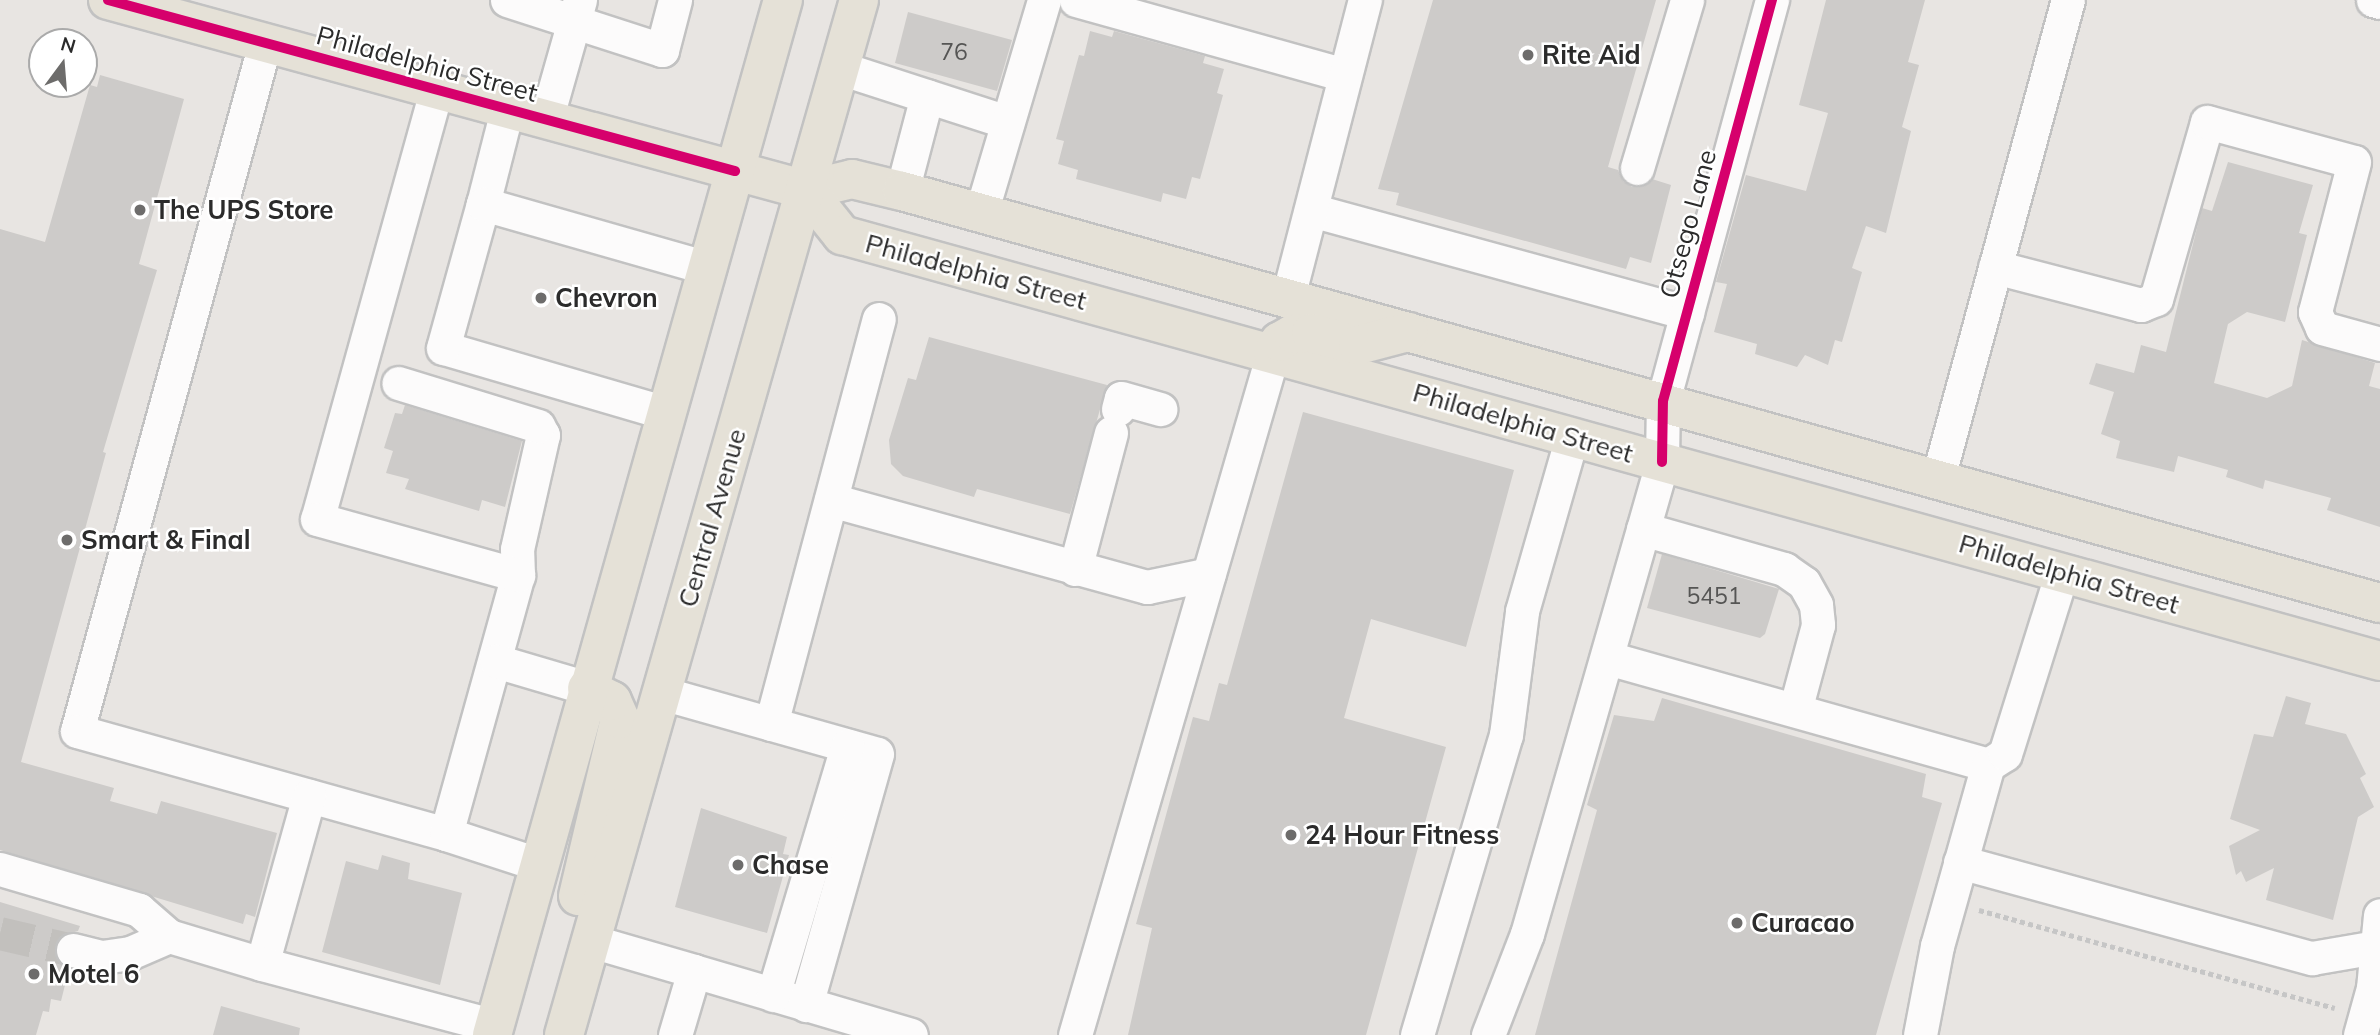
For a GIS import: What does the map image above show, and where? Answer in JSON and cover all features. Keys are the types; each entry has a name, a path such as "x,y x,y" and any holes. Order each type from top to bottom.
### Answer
{"main road":[{"path":"493,1030 587,688 783,0"},
{"name":"Central Avenue","path":"564,1035 859,0"},
{"name":"Philadelphia Street","path":"131,3 436,91 806,190 852,179 902,191 2380,603"},
{"name":"Philadelphia Street","path":"806,190 842,235 2380,661"},
{"path":"1273,353 1279,342 1293,334 1311,333 1358,345 1410,331"},
{"path":"587,688 612,701 620,719 573,916 591,941"}],"street":[{"path":"506,0 578,10 662,50 675,0"},
{"path":"981,213 1044,0"},
{"path":"1076,0 1345,75"},
{"path":"1288,298 1365,0"},
{"path":"1637,168 1687,0"},
{"path":"1938,478 2068,0"},
{"path":"2373,0 2380,2"},
{"name":"Otsego Lane","path":"1488,1035 1527,934 1662,462 1663,401 1764,4"},
{"path":"546,120 578,10"},
{"path":"265,43 77,731 446,834 538,864"},
{"path":"840,68 1007,122"},
{"path":"436,91 317,519 518,575"},
{"path":"902,191 927,96"},
{"path":"507,110 443,348 666,413"},
{"path":"1995,267 2141,305 2156,299 2207,122 2354,162 2315,312 2322,328 2380,344"},
{"path":"482,204 708,268"},
{"path":"1311,210 1687,313"},
{"path":"771,724 879,319"},
{"path":"1075,1035 1273,353"},
{"path":"398,383 538,426 544,444 517,549 518,575 446,834"},
{"path":"1075,569 1121,398 1160,409"},
{"path":"1417,1035 1506,735 1522,611 1572,437"},
{"path":"831,500 1147,587 1209,574"},
{"path":"1643,529 1784,569 1804,583 1816,605 1818,625 1795,710"},
{"path":"1920,1035 1949,902 1988,765 2005,754 2062,572"},
{"path":"1608,658 1988,765"},
{"path":"496,661 587,688"},
{"path":"662,693 877,754 806,1005"},
{"path":"773,995 819,843 836,742"},
{"path":"262,964 309,796"},
{"path":"1960,862 2312,958 2378,931 2373,988 2362,1026"},
{"path":"0,869 139,910 169,936 493,1030"},
{"path":"74,950 102,957 130,953 169,936"},
{"path":"591,941 911,1035"},
{"path":"675,1035 694,971"}],"path":[{"path":"1949,902 2362,1026"}],"building":[{"path":"1433,0 1656,0 1608,167 1618,170 1623,181 1632,187 1652,179 1671,185 1651,263 1630,257 1626,269 1396,205 1399,193 1378,189"},
{"path":"1826,0 1925,0 1908,62 1919,65 1902,127 1911,131 1886,233 1866,226 1852,268 1862,272 1842,342 1835,340 1828,365 1805,355 1797,367 1755,354 1757,344 1714,332 1727,284 1716,282 1746,175 1806,191 1828,113 1799,105"},
{"path":"908,12 1012,40 997,91 895,63"},
{"path":"1090,31 1112,37 1114,31 1205,56 1203,63 1224,69 1217,93 1223,95 1200,179 1192,177 1186,199 1163,193 1161,202 1076,179 1078,170 1058,164 1064,141 1056,139 1079,55 1084,56"},
{"path":"100,75 184,99 139,264 157,270 103,452 106,453 21,762 114,788 110,801 157,814 161,801 277,833 255,917 246,914 243,924 0,850 0,229 45,242 86,98 98,98"},
{"path":"2228,162 2313,185 2299,233 2307,235 2285,322 2247,312 2228,324 2214,383 2267,398 2292,386 2302,340 2375,363 2369,386 2380,389 2380,527 2327,510 2331,498 2265,480 2263,489 2226,477 2228,470 2178,456 2174,472 2116,458 2120,441 2101,434 2114,392 2089,384 2096,363 2134,373 2141,345 2166,352 2202,208 2212,211"},
{"path":"929,337 1107,385 1070,514 977,489 974,497 903,476 891,464 889,440 908,378 916,380"},
{"path":"405,405 522,441 505,507 482,500 479,511 405,489 409,479 386,473 393,451 384,448 395,413 402,414"},
{"name":"24 Hour Fitness","path":"1303,412 1514,470 1466,647 1371,619 1344,718 1446,747 1366,1035 1128,1035 1152,928 1136,924 1193,717 1209,721 1219,683 1227,685"},
{"path":"1662,554 1779,589 1765,634 1760,638 1647,608"},
{"path":"2286,696 2311,703 2305,724 2346,734 2366,774 2360,778 2374,807 2358,817 2333,920 2266,900 2274,868 2246,882 2241,871 2236,875 2229,846 2260,830 2230,819 2254,734 2273,737"},
{"name":"Curacao","path":"1662,698 1926,774 1922,797 1942,803 1876,1035 1535,1035 1597,810 1587,805 1614,715 1654,721"},
{"name":"Chase","path":"701,808 787,837 783,854 789,855 767,933 675,907"},
{"path":"382,855 410,863 408,879 462,893 440,985 322,952 346,861 378,870"},
{"name":"Motel 6","path":"0,902 80,926 78,931 60,936 55,945 55,956 69,969 61,1001 51,999 49,1012 43,1011 36,1035 0,1035"},
{"path":"221,1006 300,1028 299,1035 213,1035"}],"tunnel":[{"path":"0,933 73,950"}],"cycle path":[{"path":"108,0 735,171"},
{"path":"1662,462 1663,401 1772,0"}],"place":[{"name":"Rite Aid","path":"1528,55"},
{"name":"The UPS Store","path":"140,210"},
{"name":"Chevron","path":"541,298"},
{"name":"Smart & Final","path":"67,540"},
{"name":"24 Hour Fitness","path":"1291,835"},
{"name":"Chase","path":"738,865"},
{"name":"Curacao","path":"1737,923"},
{"name":"Motel 6","path":"34,974"}]}
